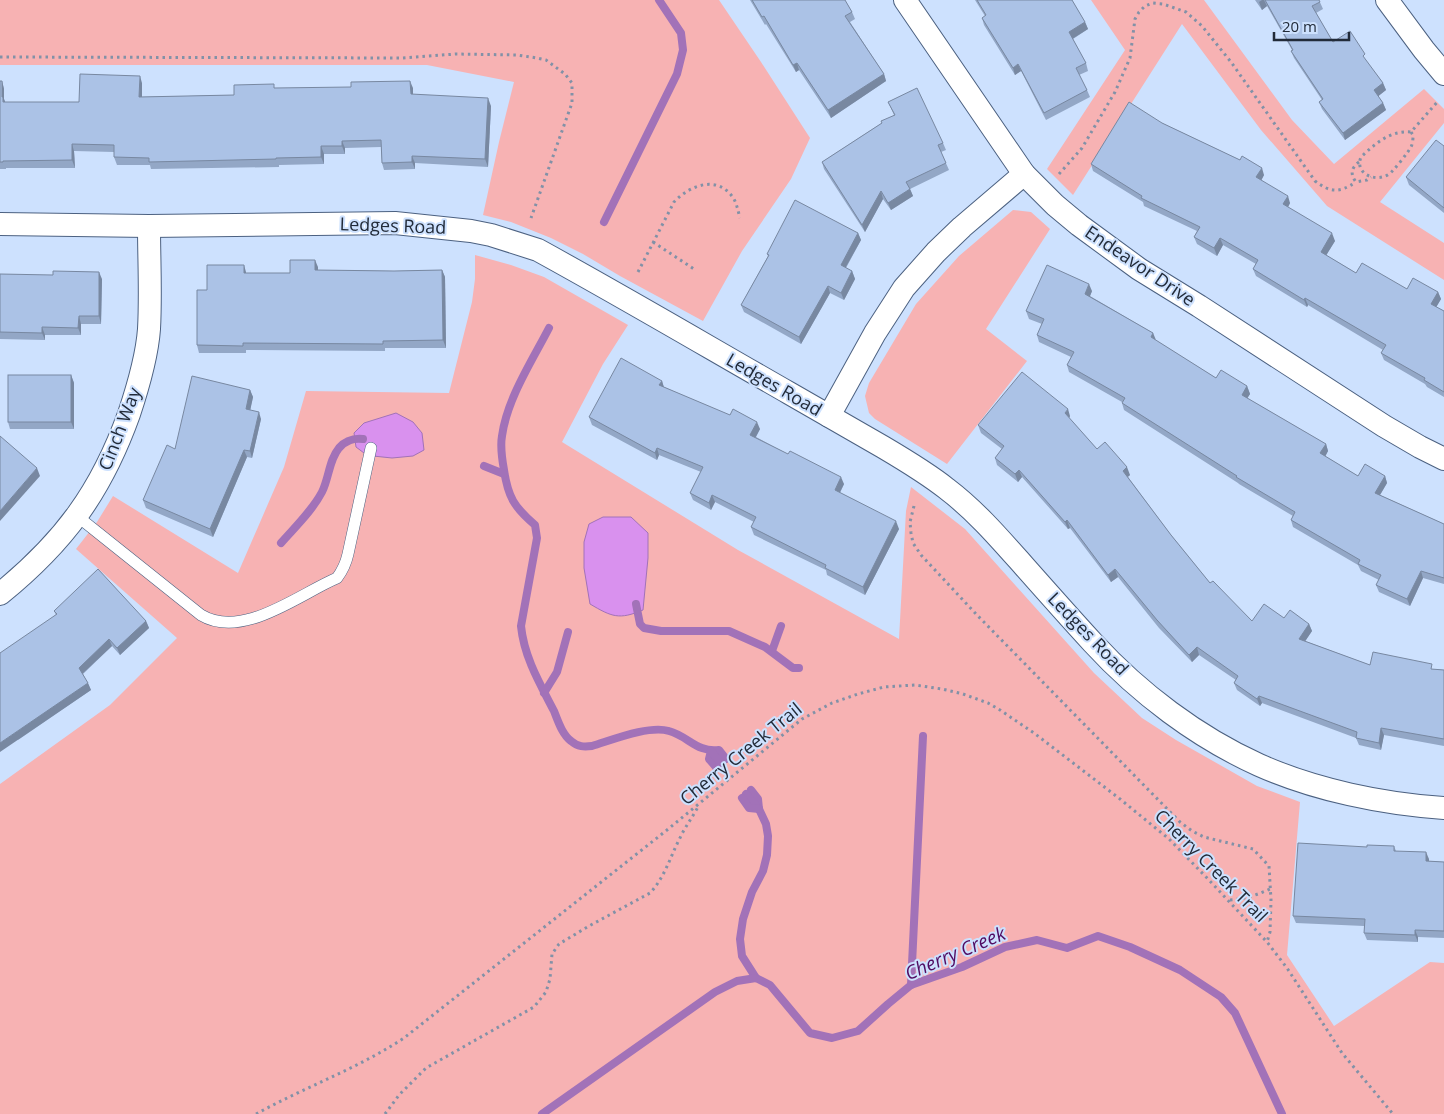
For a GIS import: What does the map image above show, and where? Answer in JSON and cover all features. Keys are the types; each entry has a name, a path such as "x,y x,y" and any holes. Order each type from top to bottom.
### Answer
{"street":[{"name":"Endeavor Drive","path":"905,0 1024,174 1055,205 1140,269 1384,426 1444,459"},
{"path":"1387,0 1444,74"},
{"path":"829,416 875,333 904,288 936,252 1024,174"},
{"name":"Ledges Road","path":"0,224 149,226 395,223 439,226 491,235 538,250 829,416 928,474 950,490 999,537 1095,645 1122,672 1148,694 1207,737 1236,754 1294,779 1359,796 1444,808"},
{"name":"Cinch Way","path":"0,594 37,562 57,541 97,486 113,454 136,394 144,362 150,295 149,226"}],"lane":[{"path":"77,516 208,620 218,622 246,620 267,614 337,578 342,572 348,554 371,448"}],"path":[{"path":"1055,178 1082,148 1116,92 1130,58 1135,19 1145,6 1153,3 1163,4 1186,12 1202,26 1231,62 1315,181 1337,191 1371,177"},
{"path":"0,57 402,58 477,54 517,55 546,60 566,74 572,84 572,103 531,218"},
{"path":"1356,182 1352,177 1352,171 1361,157 1387,136 1410,132 1440,100"},
{"path":"1359,162 1364,174 1371,177 1389,175 1411,146 1413,135 1410,132"},
{"path":"638,272 674,202 681,194 694,187 715,184 724,190 734,200 740,218"},
{"path":"653,242 694,269"},
{"path":"914,506 910,522 913,543 934,571 1180,822 1204,837 1253,849 1269,866 1271,900 1270,932 1267,942"},
{"name":"Cherry Creek Trail","path":"256,1114 344,1072 404,1038 699,804 802,719 832,703 858,694 884,687 915,684 956,692 988,703 1017,721 1156,827 1229,900 1267,942 1287,968 1342,1053 1394,1114"},
{"path":"385,1114 399,1095 426,1068 534,1006 546,992 550,979 552,954 559,944 650,893 665,873 680,838 699,804"},
{"path":"1229,900 1241,899 1270,889"}],"shaded area":[{"path":"0,0 719,0 810,138 791,179 742,251 703,321 551,238 511,222 483,215 514,82 427,65 0,65"},
{"path":"1091,0 1204,0 1292,120 1334,164 1424,89 1444,109 1444,123 1380,202 1444,243 1444,280 1327,206 1261,130 1182,24 1073,195 1047,169 1125,50"},
{"path":"1013,210 1031,212 1050,229 986,329 1027,361 947,464 875,419 869,413 865,396 869,383 916,304 959,256"},
{"path":"475,255 544,277 628,325 603,364 562,442 738,550 899,639 906,511 911,487 965,529 1094,673 1142,718 1176,740 1257,786 1300,802 1287,955 1334,1026 1430,962 1444,963 1444,1114 0,1114 0,784 110,705 177,638 76,549 97,522 113,496 238,573 284,467 306,391 449,393 472,302 475,279"},
{"path":"396,413 413,422 422,433 424,450 413,456 392,458 373,456 364,453 356,447 354,433 364,423"},
{"path":"603,517 631,517 648,533 648,558 643,610 628,615 616,616 590,604 584,568 584,542 589,524"}],"building":[{"path":"752,0 845,0 852,12 845,16 884,74 828,110 797,63 793,65 764,16 762,17"},
{"path":"977,0 1072,0 1085,22 1069,32 1086,63 1076,68 1087,90 1044,113 1018,64 1013,68 982,18 986,15"},
{"path":"1265,0 1319,0 1320,2 1312,6 1333,42 1350,31 1365,54 1363,56 1383,83 1374,90 1383,103 1343,133 1319,102 1323,99 1291,51 1293,50"},
{"path":"80,74 140,76 139,97 234,95 234,85 274,84 274,88 351,87 351,82 410,81 411,94 488,98 485,159 412,156 412,162 382,163 381,140 342,141 342,146 321,146 321,157 149,162 149,158 114,157 114,145 72,144 72,160 0,162 0,81 2,81 3,102 79,102"},
{"path":"917,88 943,143 938,145 946,163 906,182 910,189 888,203 881,191 862,225 822,162 882,123 881,121 895,115 888,102"},
{"path":"1129,102 1162,123 1240,160 1242,156 1262,168 1256,177 1288,196 1283,204 1332,233 1321,252 1356,273 1362,263 1407,289 1413,278 1438,292 1431,304 1444,311 1444,392 1424,380 1425,378 1381,353 1386,345 1305,298 1304,300 1253,269 1258,260 1220,238 1214,248 1194,237 1200,227 1141,198 1142,196 1091,164"},
{"path":"1436,140 1444,146 1444,208 1406,177"},
{"path":"795,200 858,233 841,265 852,271 841,293 828,286 799,337 741,305 769,255 767,254"},
{"path":"290,260 315,260 315,270 442,270 443,340 383,341 383,344 243,343 243,346 197,345 197,290 207,290 207,265 244,265 244,273 290,273"},
{"path":"1047,265 1089,284 1085,294 1153,333 1151,337 1216,378 1221,370 1247,386 1242,395 1326,444 1320,453 1358,476 1365,464 1385,476 1375,493 1444,524 1444,578 1421,571 1407,599 1376,585 1381,575 1358,564 1360,560 1291,520 1295,512 1236,477 1122,403 1125,398 1067,365 1074,352 1037,335 1044,319 1026,311"},
{"path":"53,271 99,272 99,316 79,316 78,328 42,327 42,333 0,332 0,274 53,275"},
{"path":"621,358 662,381 659,385 730,415 733,409 757,422 750,435 788,454 790,451 841,477 835,490 896,521 863,587 825,568 826,565 751,527 756,517 712,495 709,503 690,493 703,467 657,448 655,453 589,417"},
{"path":"1022,372 1068,409 1065,413 1097,449 1105,442 1127,467 1123,471 1210,583 1213,581 1252,621 1264,604 1284,618 1290,610 1309,624 1299,639 1370,665 1373,652 1432,664 1431,669 1444,670 1444,739 1381,728 1379,743 1356,738 1357,732 1259,696 1257,699 1234,683 1238,676 1197,647 1189,655 1115,569 1108,575 1067,520 1065,522 1019,470 1015,474 995,458 1004,446 978,425"},
{"path":"8,375 71,375 71,422 8,422"},
{"path":"192,376 250,390 246,409 259,412 250,451 244,450 210,529 143,500 167,445 175,449"},
{"path":"0,436 37,468 0,511"},
{"path":"98,569 146,621 117,648 109,639 79,668 88,683 0,743 0,653 57,614 54,611"},
{"path":"1298,843 1367,847 1367,845 1394,846 1394,851 1426,852 1426,861 1444,862 1444,931 1415,930 1415,935 1364,933 1365,919 1293,916"}],"waterway":[{"path":"604,222 677,74 683,50 681,33 659,0"},
{"path":"549,328 509,408 501,444 510,495 517,507 535,525 537,538 521,626 525,649 533,670 563,731 576,744 592,746 630,734 661,730 676,733 699,747 719,750 726,759"},
{"path":"281,543 318,499 324,487 333,458 339,448 350,440 363,439"},
{"path":"484,466 504,474"},
{"path":"636,604 640,624 644,628 661,631 729,631 765,647 793,668 799,668"},
{"path":"772,651 781,626"},
{"path":"544,693 557,672 568,632"},
{"path":"911,985 923,736"},
{"path":"711,751 709,759 716,767"},
{"path":"711,751 721,763"},
{"path":"751,790 758,799 759,809"},
{"path":"746,794 759,809 766,824 768,836 767,855 763,871 752,892 743,919 740,939 742,956 756,978"},
{"path":"742,798 749,808 759,809"},
{"name":"Cherry Creek","path":"542,1114 715,992 737,981 756,978 770,985 810,1033 832,1038 858,1031 911,985 962,967 1005,947 1037,940 1067,948 1098,936 1130,947 1180,970 1221,997 1235,1013 1282,1114"}]}
